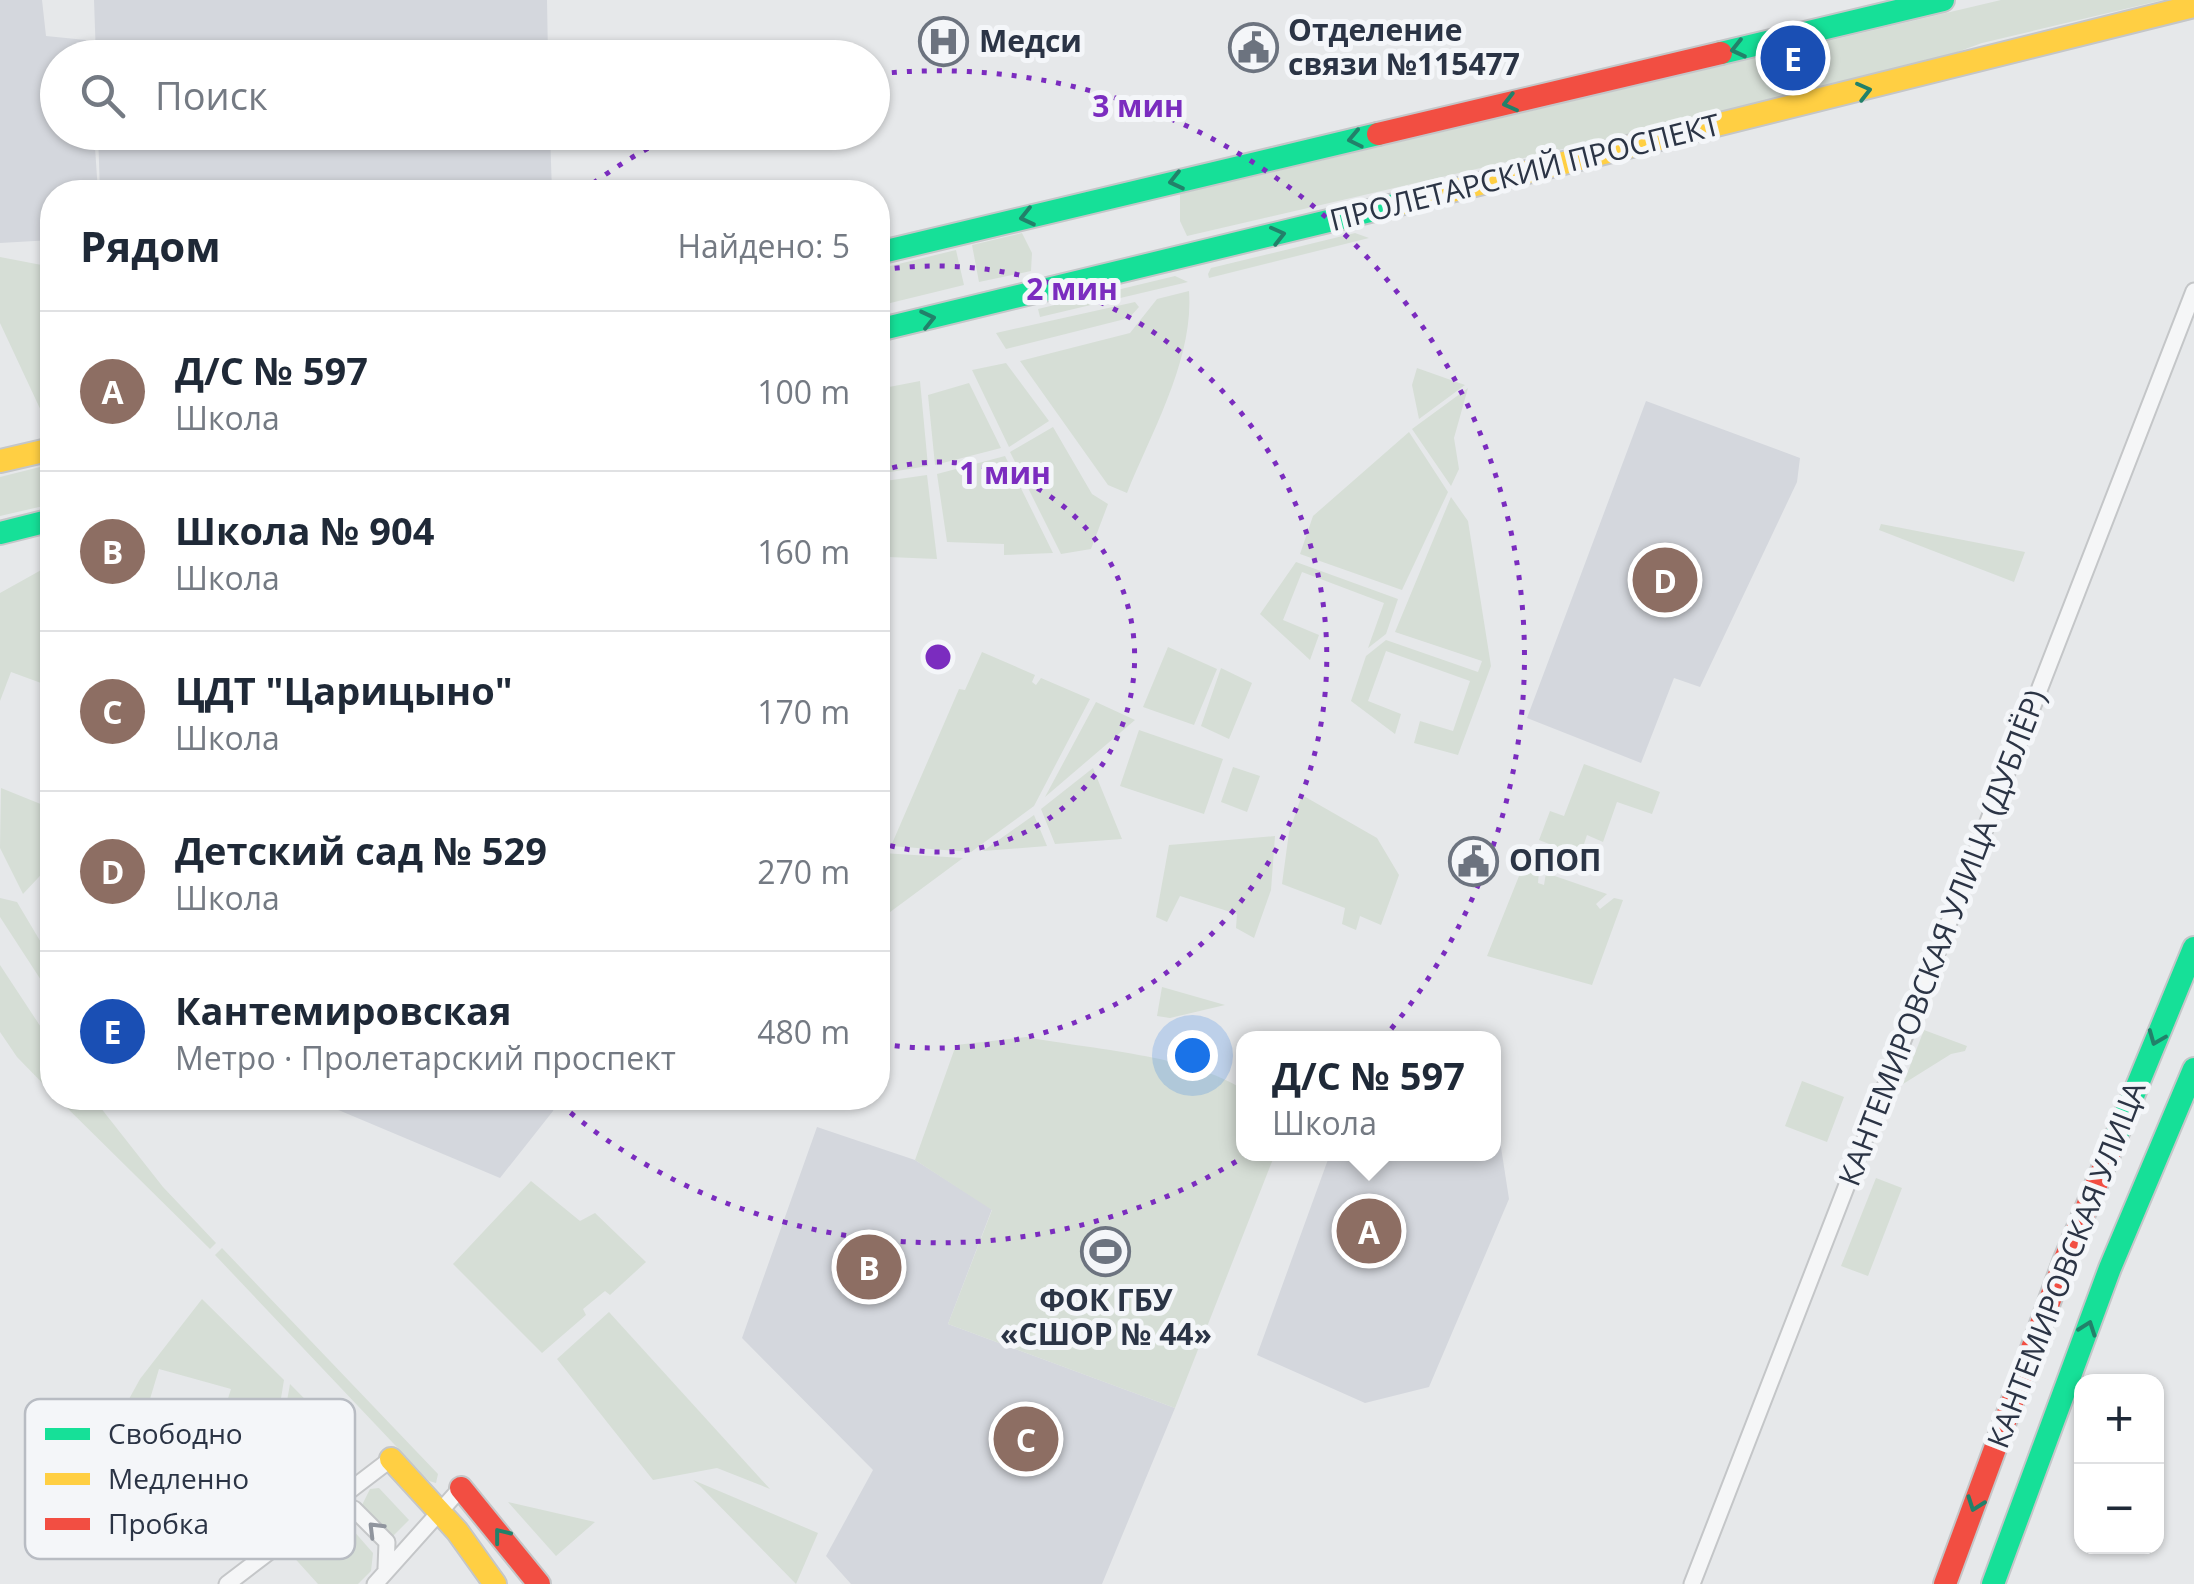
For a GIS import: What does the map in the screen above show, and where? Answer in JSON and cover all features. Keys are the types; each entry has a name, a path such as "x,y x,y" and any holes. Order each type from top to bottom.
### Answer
{"main road":[{"path":"890,251 1943,0"},
{"name":"ПРОЛЕТАРСКИЙ ПРОСПЕКТ","path":"890,327 1859,93 2181,6"},
{"path":"0,461 40,452"},
{"path":"0,532 40,523"},
{"name":"КАНТЕМИРОВСКАЯ УЛИЦА","path":"1945,1584 2066,1259 2194,944"},
{"name":"КАНТЕМИРОВСКАЯ УЛИЦА","path":"1993,1584 2110,1268 2194,1070"},
{"path":"391,1459 440,1512 495,1584"},
{"path":"461,1488 539,1584"}],"street":[{"name":"КАНТЕМИРОВСКАЯ УЛИЦА (ДУБЛЁР)","path":"1692,1584 2194,291"},
{"path":"355,1489 391,1459"},
{"path":"380,1577 461,1488"},
{"path":"355,1510 387,1542 380,1577"},
{"path":"226,1584 261,1559"}],"shaded area":[{"path":"0,0 42,0 46,36 86,40 40,40 40,150 95,150 97,180 40,180 40,241 0,243"},
{"path":"94,0 547,0 548,40 95,40"},
{"path":"2001,0 2163,0 1982,43 1916,67 1187,236 1180,221 1180,194"},
{"path":"99,150 551,150 552,180 100,180"},
{"path":"1022,233 1032,253 1031,271 979,282 972,245"},
{"path":"1355,233 1369,238 1209,278 1211,268"},
{"path":"956,250 964,285 890,303 890,266"},
{"path":"0,257 40,265 40,409 0,323"},
{"path":"1175,276 1188,282 1040,317 1038,309"},
{"path":"1189,291 1189,317 1178,368 1127,493 1108,485 1020,361 1130,333 1157,299"},
{"path":"1135,302 1139,307 1129,318 1006,349 996,333"},
{"path":"1006,363 1049,421 1009,447 972,370"},
{"path":"1417,368 1465,385 1419,419 1412,385"},
{"path":"920,381 928,466 890,472 890,387"},
{"path":"969,383 1001,448 935,465 928,395"},
{"path":"1468,388 1454,438 1459,469 1451,486 1412,429"},
{"path":"1646,401 1800,458 1797,482 1700,687 1674,678 1641,763 1527,718"},
{"path":"1053,427 1092,494 1108,504 1091,549 1061,554 1010,452"},
{"path":"1409,432 1448,492 1402,590 1300,554 1313,516"},
{"path":"1005,456 1053,553 1004,555 1004,544 947,542 937,474"},
{"path":"40,467 40,507 0,516 0,477"},
{"path":"927,475 937,559 890,557 890,480"},
{"path":"1451,497 1468,521 1491,666 1458,755 1414,743 1420,721 1453,731 1470,681 1386,651 1368,701 1401,714 1395,734 1351,701 1366,656 1386,640 1478,672 1482,661 1395,632"},
{"path":"1881,524 2025,552 2014,582 1879,530"},
{"path":"1296,562 1398,599 1386,634 1368,648 1384,603 1302,572 1283,620 1319,635 1310,660 1260,614"},
{"path":"40,571 40,683 11,672 0,701 0,593"},
{"path":"1168,647 1217,669 1194,725 1143,707"},
{"path":"982,652 1035,675 1032,682 1036,685 1041,678 1090,699 1034,806 971,852 891,846 959,689 965,690"},
{"path":"1221,668 1252,683 1229,739 1201,726"},
{"path":"1096,702 1135,720 1045,797"},
{"path":"1139,730 1223,759 1204,814 1120,786"},
{"path":"1584,764 1660,792 1652,814 1617,802 1603,842 1587,835 1580,856 1539,840 1550,811 1564,816"},
{"path":"1233,767 1260,776 1247,812 1221,802"},
{"path":"1093,768 1122,839 1055,844 1041,809"},
{"path":"1,788 40,804 40,876 23,894 0,848"},
{"path":"1302,795 1377,838 1399,875 1381,925 1360,916 1356,930 1342,924 1345,908 1282,884 1289,832"},
{"path":"1034,815 1047,846 983,851"},
{"path":"1275,836 1271,890 1254,938 1236,928 1237,914 1180,896 1167,922 1156,917 1169,845"},
{"path":"890,853 963,858 890,912"},
{"path":"1523,866 1539,871 1538,883 1544,885 1546,873 1607,894 1596,904 1600,909 1614,898 1623,900 1592,985 1487,956"},
{"path":"0,898 17,902 40,941 40,979 0,917"},
{"path":"0,965 40,1026 40,1081 0,1032"},
{"path":"1162,987 1225,1005 1170,1018 1157,1016"},
{"path":"1924,1030 1967,1046 1965,1051 1951,1054 1903,1084"},
{"name":"ФОК ГБУ «СШОР № 44»","path":"1026,1037 1168,1061 1236,1086 1236,1161 1272,1161 1175,1408 948,1324 992,1210 915,1160 956,1045"},
{"path":"1802,1081 1844,1097 1827,1142 1785,1126"},
{"path":"69,1110 102,1110 163,1187 216,1243 210,1249"},
{"path":"338,1110 553,1110 500,1178"},
{"path":"817,1127 915,1160 992,1209 948,1324 1175,1408 1102,1584 851,1584 826,1556 873,1470 742,1338"},
{"path":"1501,1147 1509,1199 1429,1387 1365,1403 1257,1355 1327,1161 1501,1161"},
{"path":"1876,1178 1902,1188 1868,1276 1841,1266"},
{"path":"531,1181 580,1221 595,1213 646,1262 610,1295 605,1291 583,1309 586,1315 542,1353 453,1264"},
{"path":"222,1248 438,1474 436,1483 429,1481 215,1255"},
{"path":"202,1299 284,1380 281,1399 228,1399 231,1389 159,1369 150,1399 129,1399"},
{"path":"609,1312 770,1489 717,1468 653,1480 557,1359"},
{"path":"290,1384 305,1399 287,1399"},
{"path":"693,1480 818,1533 796,1584 701,1487"},
{"path":"379,1488 409,1520 392,1537 361,1507 370,1489"},
{"path":"508,1502 595,1522 556,1556"},
{"path":"355,1532 373,1553 371,1571 358,1584 318,1584 295,1559 355,1559"}],"traffic: fast":[{"path":"1721,53 1943,0"},
{"path":"890,250 1378,134"},
{"path":"890,327 1403,203"},
{"path":"0,533 40,523"},
{"path":"2112,1147 2194,948"},
{"path":"1993,1584 2110,1268 2194,1069"}],"traffic: slow":[{"path":"1403,203 2194,6"},
{"path":"0,461 40,452"},
{"path":"391,1459 457,1531 495,1584"}],"traffic: jam":[{"path":"1378,134 1721,53"},
{"path":"1945,1584 2065,1259 2112,1147"},
{"path":"461,1488 539,1584"}],"place":[{"name":"Медси","path":"944,42"},
{"name":"Отделение связи №115477","path":"1253,48"},
{"name":"Кантемировская","path":"1793,58"},
{"name":"Детский сад № 529","path":"1665,580"},
{"name":"ОПОП","path":"1474,861"},
{"name":"Д/C № 597","path":"1369,1231"},
{"name":"ФОК ГБУ «СШОР № 44»","path":"1106,1252"},
{"name":"Школа № 904","path":"869,1267"},
{"name":"ЦДТ \"Царицыно\"","path":"1026,1439"}]}
